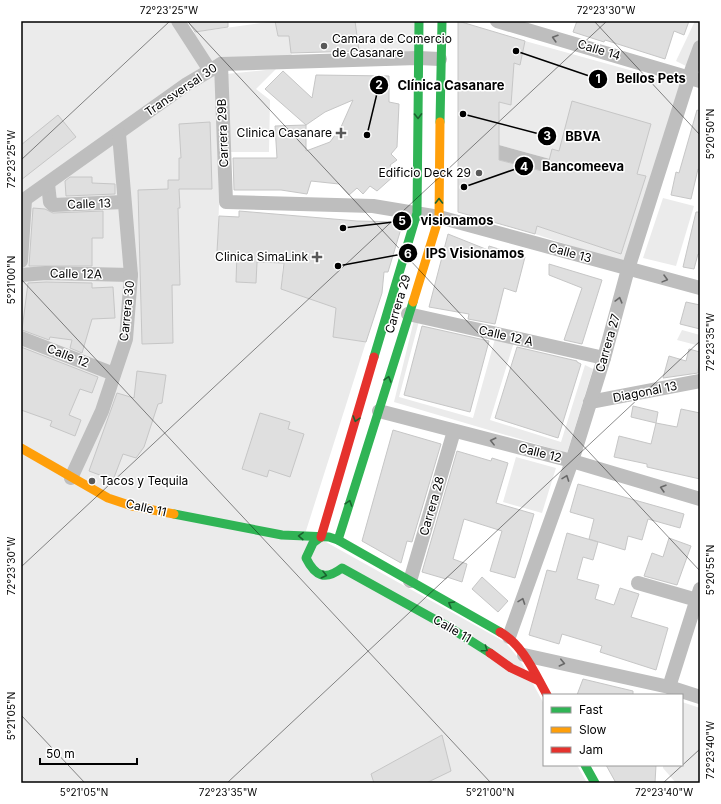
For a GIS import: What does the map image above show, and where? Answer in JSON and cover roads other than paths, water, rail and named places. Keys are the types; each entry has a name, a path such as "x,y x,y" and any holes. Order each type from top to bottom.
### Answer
{"main road":[{"name":"Carrera 29","path":"320,536 417,213 419,21"},
{"name":"Carrera 29","path":"338,540 439,217 440,59 442,21"},
{"name":"Calle 11","path":"21,448 108,498 132,506 282,535 320,536 338,540 509,637"},
{"path":"282,535 306,558 310,567 328,577 335,575 344,561 344,550 338,540"},
{"path":"306,558 313,543 320,536"},
{"name":"Calle 11","path":"344,561 483,648 511,668 539,682"},
{"path":"509,637 524,655 546,694"},
{"path":"586,766 595,783"}],"street":[{"path":"178,21 215,66"},
{"name":"Calle 14","path":"497,21 519,24 694,79"},
{"name":"Carrera 27","path":"509,637 572,461 604,358 628,269 694,79 700,47"},
{"name":"Transversal 30","path":"23,201 215,66 418,58 440,59"},
{"name":"Carrera 29B","path":"215,66 226,202"},
{"name":"Carrera 30","path":"71,478 102,410 126,339 131,275 118,134"},
{"name":"Calle 13","path":"48,184 50,202 53,205 124,202"},
{"path":"21,261 23,201"},
{"name":"Calle 13","path":"226,202 373,206 417,213 439,217 700,288"},
{"name":"Calle 12A","path":"21,275 46,273 131,275"},
{"name":"Calle 12 A","path":"408,314 604,358"},
{"name":"Calle 12","path":"21,338 114,374"},
{"name":"Diagonal 13","path":"590,402 700,381"},
{"name":"Calle 12","path":"379,411 572,461 700,499"},
{"name":"Carrera 28","path":"410,581 454,431"},
{"path":"638,583 698,603 669,687"},
{"path":"524,655 669,687 700,697"}],"place":[{"name":"Camara de Comercio de Casanare","path":"324,46"},
{"name":"Bellos Pets","path":"516,51"},
{"name":"BBVA","path":"463,114"},
{"name":"Clinica Casanare","path":"341,133"},
{"name":"Clínica Casanare","path":"367,135"},
{"name":"Edificio Deck 29","path":"479,173"},
{"name":"Bancomeeva","path":"464,187"},
{"name":"visionamos","path":"343,228"},
{"name":"Clinica SimaLink","path":"317,257"},
{"name":"IPS Visionamos","path":"338,266"},
{"name":"Tacos y Tequila","path":"92,481"}]}
